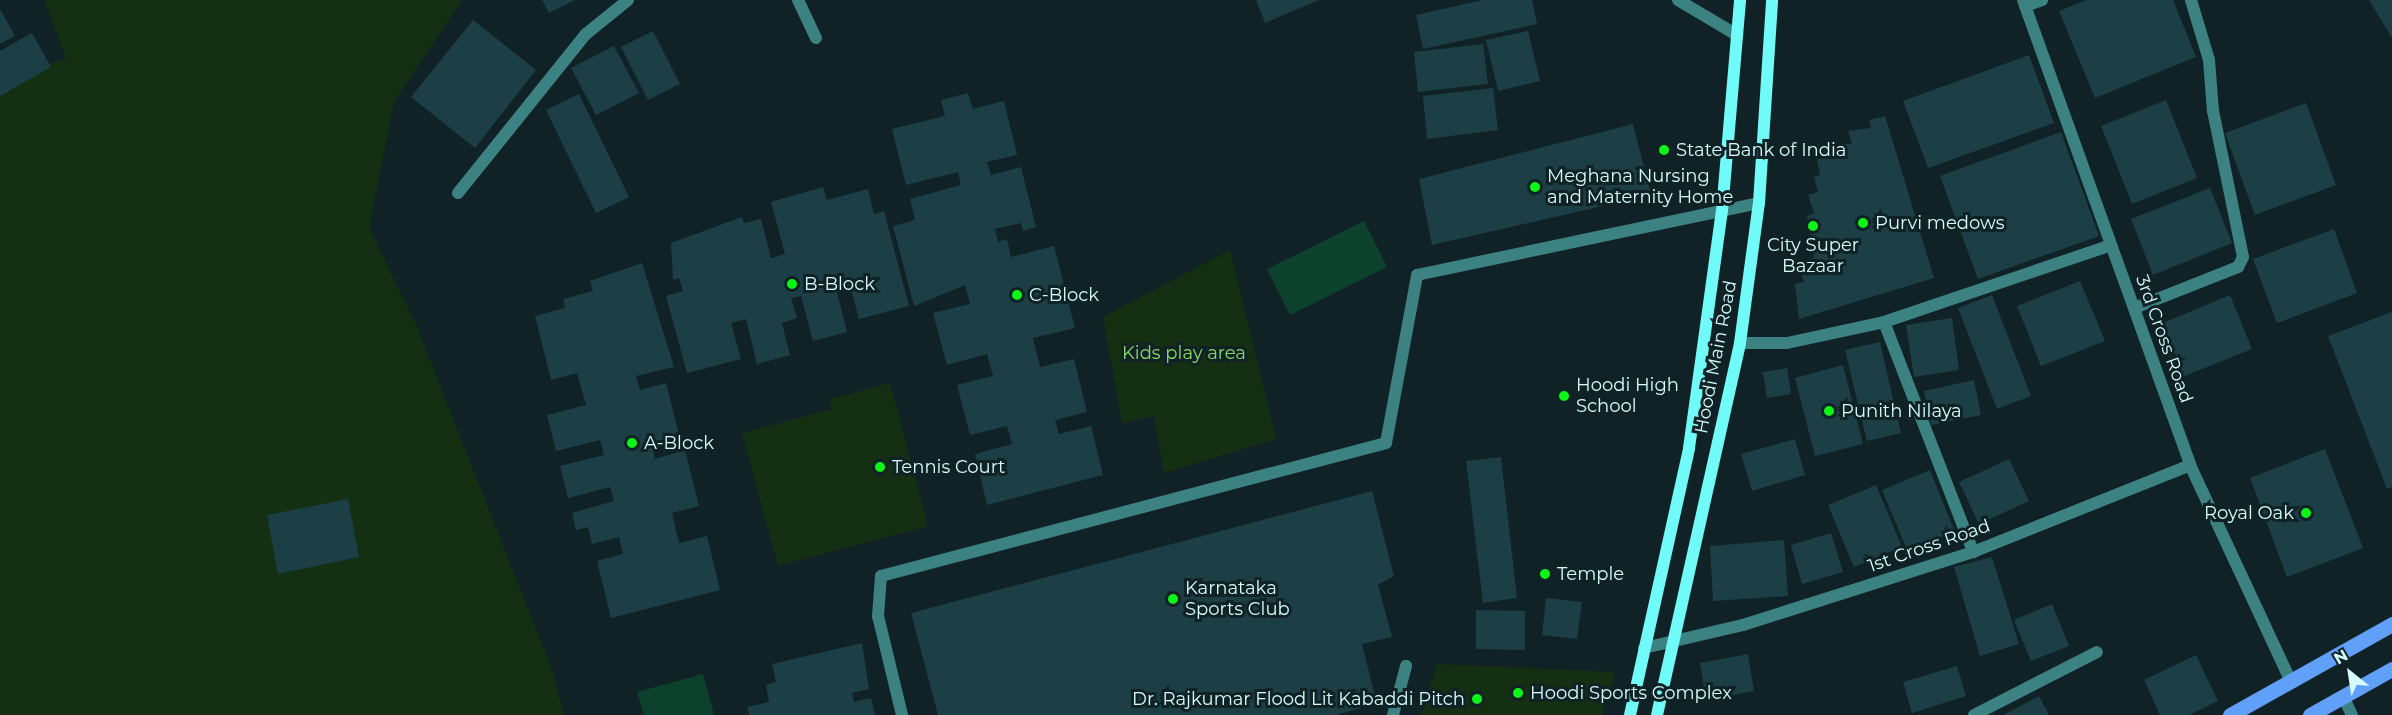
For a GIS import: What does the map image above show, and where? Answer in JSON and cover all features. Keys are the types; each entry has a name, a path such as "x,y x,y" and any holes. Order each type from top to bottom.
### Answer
{"main road":[{"path":"1630,715 1689,448 1722,211 1740,0"},
{"name":"Hoodi Main Road","path":"1658,715 1740,343 1759,203 1773,0"},
{"path":"2230,715 2392,624"},
{"path":"2310,715 2344,698 2392,669"}],"street":[{"path":"458,193 586,34 628,0"},
{"path":"798,0 816,38"},
{"path":"1678,0 1737,35"},
{"path":"2024,3 2042,0"},
{"path":"2136,307 2238,267 2243,257 2213,111 2209,60 2191,0"},
{"name":"3rd Cross Road","path":"2024,3 2109,246 2136,307 2190,465 2291,682"},
{"path":"902,715 878,616 881,576 1386,443 1417,275 1759,203"},
{"path":"1740,343 1787,343 1884,322 2109,246"},
{"path":"1884,322 1973,552"},
{"name":"1st Cross Road","path":"1644,648 1674,643 1973,552 2190,465"},
{"path":"1974,715 2097,652"},
{"path":"1393,715 1406,666"},
{"path":"2344,698 2352,715"}],"green space":[{"path":"44,0 462,0 394,102 369,228 415,322 552,670 564,715 0,715 0,84 66,58"},
{"name":"Kids play area","path":"1230,250 1276,439 1164,473 1154,416 1122,423 1103,317"},
{"path":"890,383 928,526 778,566 742,433 832,409 830,399"},
{"name":"Hoodi Sports Complex","path":"1437,664 1615,672 1602,715 1421,715"}],"shaded area":[{"path":"1364,221 1387,267 1290,315 1267,269"},
{"path":"703,674 714,715 644,715 637,692"}],"building":[{"path":"542,0 575,0 549,13"},
{"path":"1256,0 1319,0 1265,23"},
{"path":"1483,0 1532,0 1537,24 1423,49 1416,15"},
{"path":"2087,0 2173,0 2196,57 2095,98 2059,11"},
{"path":"2369,0 2392,0 2392,38"},
{"path":"0,9 15,36 0,44"},
{"path":"473,20 536,70 475,148 411,97"},
{"path":"653,31 680,84 648,100 621,47"},
{"path":"1528,31 1540,81 1498,91 1486,40"},
{"path":"32,33 51,67 0,96 0,51"},
{"path":"1483,44 1488,84 1418,92 1414,52"},
{"path":"614,46 639,93 596,115 571,68"},
{"path":"2029,55 2054,123 1928,168 1903,101"},
{"path":"1493,88 1498,130 1427,139 1423,96"},
{"name":"C-Block","path":"968,93 973,109 1004,101 1017,155 987,162 991,175 1021,167 1036,227 1023,231 1021,223 995,229 998,242 1007,239 1011,257 1054,246 1075,328 1033,338 1040,367 1074,359 1087,412 1055,420 1059,434 1091,426 1103,475 987,505 975,454 1012,444 1007,426 970,435 957,385 993,376 987,354 947,365 933,313 970,304 965,285 914,306 893,226 915,220 910,199 961,185 958,172 906,185 892,129 945,116 941,100"},
{"path":"579,94 629,197 596,213 546,110"},
{"path":"2166,100 2197,178 2132,204 2101,126"},
{"path":"2306,103 2336,185 2255,215 2225,133"},
{"name":"Purvi medows","path":"1885,116 1934,278 1799,319 1795,284 1804,282 1798,262 1814,257 1807,216 1814,213 1808,195 1818,192 1814,177 1820,175 1814,144 1852,144 1848,131 1871,128 1869,120"},
{"name":"Meghana Nursing and Maternity Home","path":"1633,124 1651,195 1432,245 1419,179"},
{"path":"2061,132 2099,236 1978,279 1940,176"},
{"name":"B-Block","path":"823,187 827,200 868,189 874,214 884,211 909,306 859,319 851,289 837,292 847,332 813,341 801,296 791,298 797,318 782,323 790,355 757,364 746,319 731,323 741,359 687,373 666,296 683,291 679,278 673,280 671,243 742,217 744,223 761,219 771,258 785,254 771,202"},
{"path":"2210,188 2232,243 2153,275 2131,219"},
{"path":"2334,229 2357,293 2277,323 2253,259"},
{"name":"A-Block","path":"642,263 674,367 636,376 640,390 666,383 680,439 652,446 655,459 685,450 699,506 672,513 679,543 707,536 720,590 611,618 597,561 623,554 619,537 592,544 588,527 576,530 572,513 614,501 610,487 568,498 560,466 604,455 600,440 556,451 547,415 586,405 577,373 551,380 535,316 565,308 563,299 593,291 590,281"},
{"path":"2080,281 2105,341 2041,366 2017,306"},
{"path":"1992,295 2031,396 1997,409 1958,308"},
{"path":"2230,295 2252,349 2177,379 2156,326"},
{"path":"2392,312 2392,487 2387,489 2328,336"},
{"path":"1952,318 1959,370 1914,377 1906,325"},
{"path":"1880,342 1901,433 1867,441 1845,350"},
{"name":"Punith Nilaya","path":"1843,365 1863,444 1815,456 1795,378"},
{"path":"1787,368 1791,394 1767,398 1763,372"},
{"path":"1974,380 1981,415 1931,425 1924,391"},
{"path":"1795,439 1805,475 1752,491 1741,454"},
{"name":"Royal Oak","path":"2325,449 2363,548 2287,577 2250,478"},
{"path":"1501,457 1517,598 1483,603 1466,461"},
{"path":"2009,459 2029,501 1979,524 1959,482"},
{"path":"1930,470 1955,532 1908,552 1882,490"},
{"path":"1876,485 1902,547 1854,567 1828,505"},
{"name":"Karnataka Sports Club","path":"1372,491 1394,576 1378,585 1392,637 1362,644 1377,704 1335,715 938,715 911,613"},
{"path":"348,499 359,557 278,574 267,515"},
{"path":"1831,533 1843,572 1802,584 1791,545"},
{"path":"1784,540 1788,596 1713,601 1710,546"},
{"path":"1992,557 2019,644 1980,656 1954,567"},
{"path":"1546,598 1582,602 1577,639 1542,635"},
{"path":"2052,604 2069,646 2031,661 2014,620"},
{"path":"1476,610 1525,611 1525,650 1476,649"},
{"path":"862,643 869,689 852,693 854,702 871,698 875,715 749,715 747,707 769,702 766,685 776,682 772,664"},
{"path":"1748,654 1754,691 1706,700 1700,663"},
{"path":"2196,655 2218,701 2189,715 2160,715 2144,680"},
{"path":"1957,666 1966,696 1912,713 1903,682"},
{"path":"2039,696 2049,715 2003,715"}],"place":[{"name":"State Bank of India","path":"1664,150"},
{"name":"Meghana Nursing and Maternity Home","path":"1535,187"},
{"name":"Purvi medows","path":"1863,223"},
{"name":"City Super Bazaar","path":"1813,226"},
{"name":"B-Block","path":"792,284"},
{"name":"C-Block","path":"1017,295"},
{"name":"Hoodi High School","path":"1564,396"},
{"name":"Punith Nilaya","path":"1829,411"},
{"name":"A-Block","path":"632,443"},
{"name":"Tennis Court","path":"880,467"},
{"name":"Royal Oak","path":"2306,513"},
{"name":"Temple","path":"1545,574"},
{"name":"Karnataka Sports Club","path":"1173,599"},
{"name":"Hoodi Sports Complex","path":"1518,693"},
{"name":"Dr. Rajkumar Flood Lit Kabaddi Pitch","path":"1477,699"}]}
